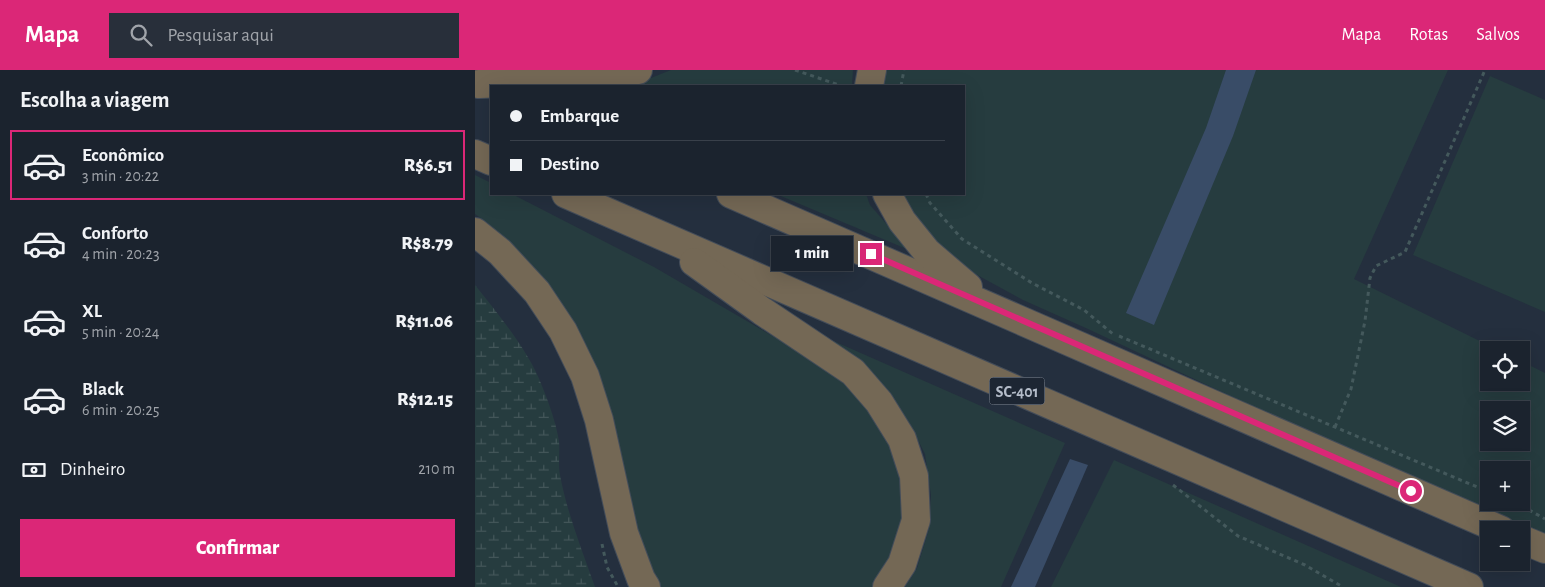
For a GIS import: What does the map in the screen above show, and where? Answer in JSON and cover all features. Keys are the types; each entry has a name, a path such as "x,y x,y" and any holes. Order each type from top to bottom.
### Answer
{"highway":[{"path":"499,85 600,79 638,70"},
{"path":"869,85 872,70"},
{"path":"475,154 490,161"},
{"name":"SC-401","path":"568,195 1469,587"},
{"path":"733,195 1480,521"},
{"path":"888,195 902,221 927,252 993,307"},
{"path":"475,232 500,252 537,292 563,331 585,376 599,420 624,533 641,580 646,587"},
{"path":"653,232 762,311 853,372 879,402 902,439 914,476 916,520 902,564 887,587"},
{"path":"1530,543 1545,549"}],"path":[{"path":"795,70 838,85"},
{"path":"901,85 904,70"},
{"path":"1335,427 1351,389 1365,321 1369,278 1376,266 1405,252 1485,70"},
{"path":"926,195 930,203 962,239 1032,283 1084,310 1110,332 1480,488"},
{"path":"1169,482 1238,536 1305,565 1343,587"},
{"path":"1530,510 1545,518"},
{"path":"601,539 607,567 618,587"}],"green space":[{"path":"671,70 853,70 852,85 634,85"},
{"path":"882,70 1448,70 1354,279 1480,341 1480,391 1530,391 1530,366 1545,373 1545,541 1530,534 1530,521 1499,521 1462,505 1023,300 957,264 914,218 902,195 965,195 965,85 879,85"},
{"path":"1490,76 1545,100 1545,312 1413,255"},
{"path":"475,175 490,182 490,195 514,195 654,267 836,373 883,421 906,490 899,545 876,587 658,587 641,564 605,405 510,244 475,214"},
{"path":"778,195 866,195 870,205 909,250"},
{"path":"475,285 521,346 545,393 558,434 559,471 563,489 575,531 595,587 475,587"},
{"path":"829,339 1065,443 1001,587 905,587 917,568 929,529 931,495 925,454 910,424 893,399"},
{"path":"1114,460 1401,587 1051,587"}],"water":[{"path":"1226,70 1256,70 1233,136 1154,325 1126,313 1206,128"},
{"path":"1070,459 1088,465 1035,587 1011,587"}],"route":[{"path":"871,254 1411,491"}]}
